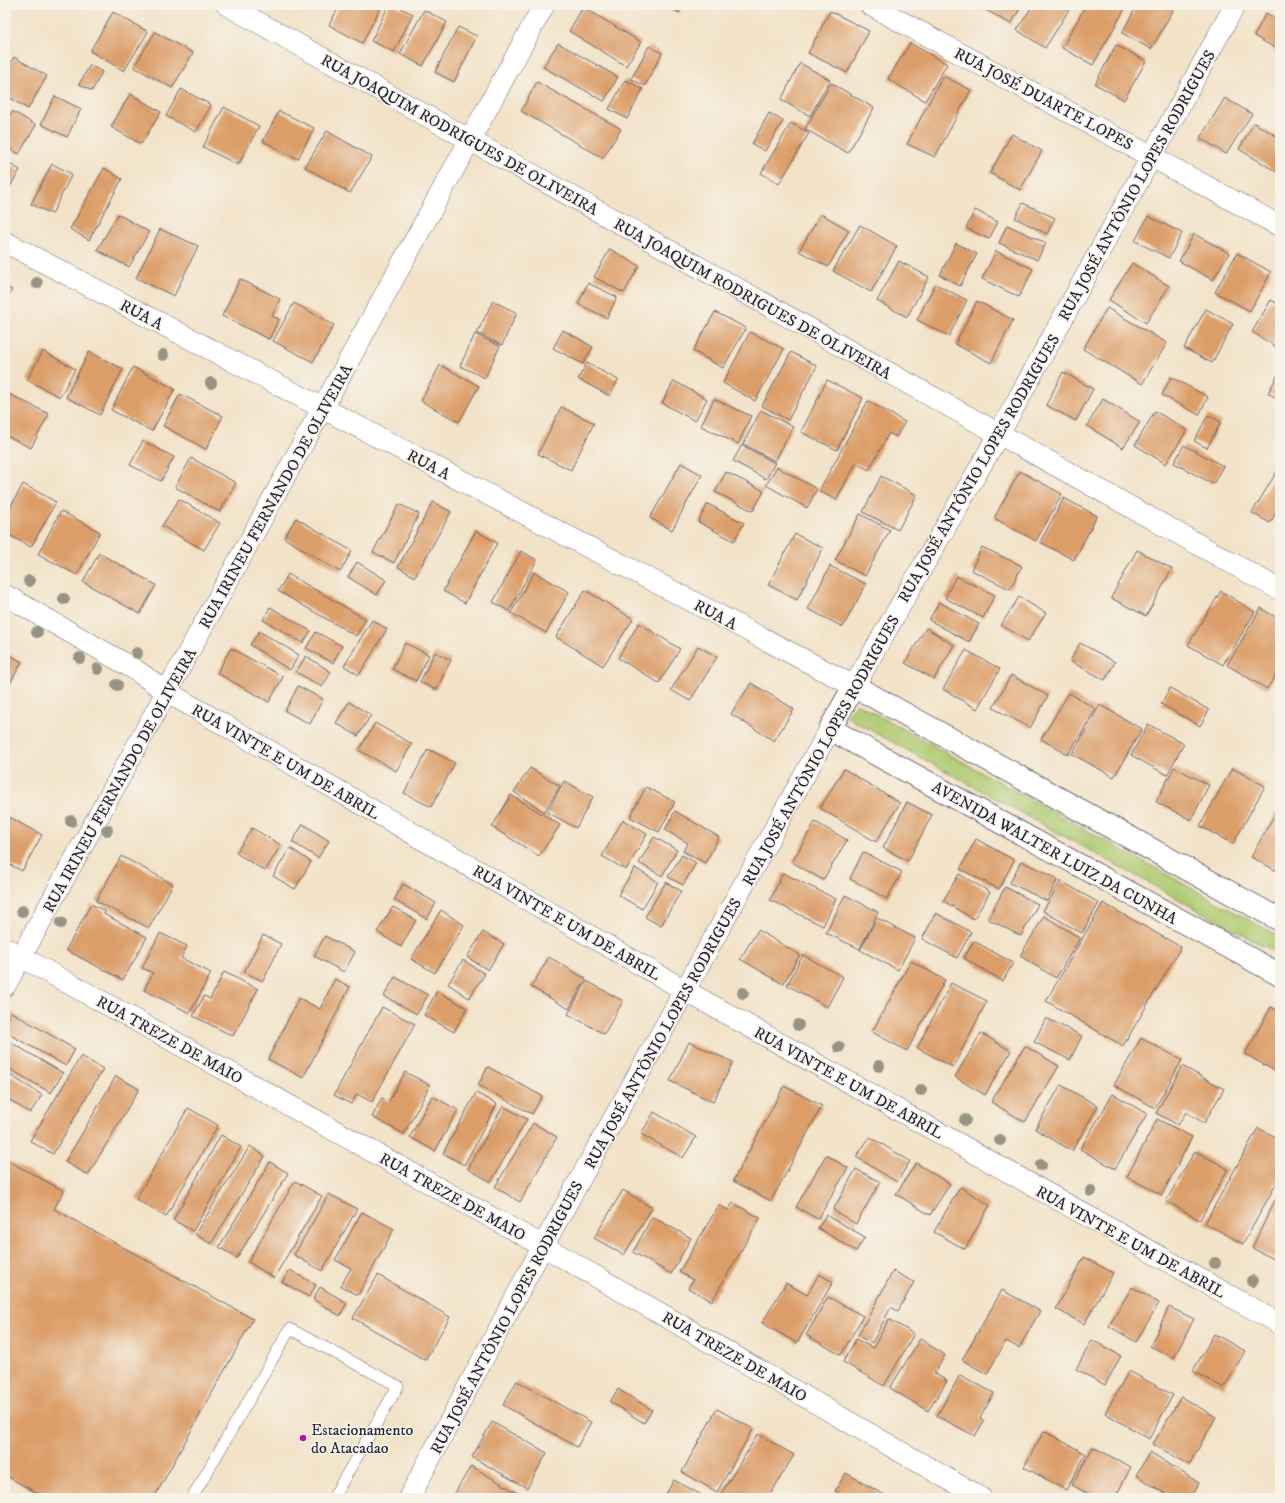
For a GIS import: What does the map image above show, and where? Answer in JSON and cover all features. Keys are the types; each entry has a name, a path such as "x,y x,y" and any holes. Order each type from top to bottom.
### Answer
{"street":[{"name":"RUA JOAQUIM RODRIGUES DE OLIVEIRA","path":"227,5 1280,590"},
{"name":"RUA IRINEU FERNANDO DE OLIVEIRA","path":"5,986 13,952 167,692 544,5"},
{"name":"RUA JOSÉ DUARTE LOPES","path":"870,5 1153,156 1280,226"},
{"name":"RUA JOSÉ ANTÔNIO LOPES RODRIGUES","path":"409,1498 543,1246 686,991 854,686 999,434 1235,5"},
{"name":"RUA A","path":"5,242 854,686"},
{"name":"RUA VINTE E UM DE ABRIL","path":"5,596 134,669 167,692 686,991 1280,1324"},
{"path":"854,686 1280,920"},
{"name":"AVENIDA WALTER LUIZ DA CUNHA","path":"830,729 1280,975"},
{"name":"RUA TREZE DE MAIO","path":"13,952 543,1246 981,1498"}],"lane":[{"path":"192,1498 290,1329 398,1386 333,1498"}],"green space":[{"path":"856,703 1280,937 1280,955 847,717"}],"building":[{"path":"340,5 377,5 381,7 362,43 329,25"},
{"path":"389,5 394,5 413,14 394,52 371,41"},
{"path":"664,5 683,5 679,13"},
{"path":"986,5 1022,5 1011,24 984,9"},
{"path":"1033,5 1072,5 1045,48 1017,30"},
{"path":"1086,5 1127,5 1093,65 1062,48"},
{"path":"1137,5 1167,5 1174,9 1151,49 1122,33"},
{"path":"583,7 641,42 626,66 569,31"},
{"path":"424,10 447,22 423,66 400,54"},
{"path":"830,11 869,31 847,73 808,53"},
{"path":"113,12 148,32 124,71 90,51"},
{"path":"1266,13 1280,21 1280,51 1254,36"},
{"path":"458,27 477,36 454,82 435,72"},
{"path":"155,32 193,53 172,88 134,67"},
{"path":"558,43 618,77 604,101 543,67"},
{"path":"910,43 947,64 925,101 888,79"},
{"path":"1116,45 1146,61 1124,100 1095,84"},
{"path":"649,46 662,53 645,86 631,79"},
{"path":"14,57 47,76 28,109 5,95 5,73"},
{"path":"800,63 830,80 810,116 781,100"},
{"path":"90,65 102,72 92,91 79,84"},
{"path":"943,76 971,90 935,157 907,144"},
{"path":"625,80 643,89 627,119 609,109"},
{"path":"537,82 621,129 603,158 521,111"},
{"path":"831,83 874,108 848,153 805,129"},
{"path":"181,89 211,105 196,132 166,116"},
{"path":"130,94 161,112 141,144 111,127"},
{"path":"55,96 81,109 67,137 41,124"},
{"path":"1225,98 1252,114 1226,154 1200,138"},
{"path":"224,107 259,126 238,165 203,147"},
{"path":"12,111 36,125 19,154 5,146 5,123"},
{"path":"279,111 314,128 298,159 263,141"},
{"path":"769,113 783,121 765,151 752,144"},
{"path":"791,123 809,133 779,184 761,173"},
{"path":"1254,123 1280,138 1280,167 1277,172 1239,149"},
{"path":"327,131 372,157 350,193 305,167"},
{"path":"1012,134 1042,151 1020,190 990,173"},
{"path":"5,161 20,170 5,195"},
{"path":"52,164 72,174 52,214 31,204"},
{"path":"104,168 122,179 89,240 70,229"},
{"path":"1023,203 1055,218 1047,234 1015,218"},
{"path":"975,210 998,222 989,239 966,228"},
{"path":"118,214 149,232 129,267 97,250"},
{"path":"821,214 849,230 828,267 799,251"},
{"path":"1148,216 1182,233 1169,258 1135,241"},
{"path":"860,225 897,246 871,292 833,271"},
{"path":"1007,225 1046,243 1037,260 999,243"},
{"path":"160,229 198,246 174,296 136,278"},
{"path":"1194,234 1229,253 1213,280 1179,261"},
{"path":"956,243 977,254 960,286 940,275"},
{"path":"610,249 639,266 624,293 594,277"},
{"path":"996,251 1033,269 1019,297 982,279"},
{"path":"1237,253 1271,272 1250,311 1215,292"},
{"path":"899,261 929,277 907,317 877,301"},
{"path":"1132,263 1169,286 1146,323 1109,300"},
{"path":"240,279 280,299 272,316 279,319 269,339 222,316"},
{"path":"588,283 617,297 607,318 578,304"},
{"path":"935,284 967,300 949,336 917,320"},
{"path":"5,286 12,290 5,302"},
{"path":"1271,300 1280,305 1280,345 1278,348 1252,332"},
{"path":"493,301 517,313 502,345 477,333"},
{"path":"977,301 1013,320 991,363 955,344"},
{"path":"294,303 334,325 313,362 273,341"},
{"path":"1107,308 1167,343 1142,384 1083,349"},
{"path":"1206,309 1233,324 1212,363 1184,348"},
{"path":"715,312 746,328 723,368 693,351"},
{"path":"563,330 593,347 583,364 553,348"},
{"path":"750,332 784,349 755,401 723,383"},
{"path":"475,334 500,346 485,378 460,366"},
{"path":"43,351 75,369 60,397 27,380"},
{"path":"89,352 123,369 100,415 66,397"},
{"path":"791,352 817,366 788,420 762,406"},
{"path":"587,363 618,380 610,396 578,379"},
{"path":"440,365 479,386 459,422 421,401"},
{"path":"133,367 175,389 152,431 111,410"},
{"path":"1280,371 1280,400 1268,393"},
{"path":"1063,372 1093,389 1076,421 1046,405"},
{"path":"1171,377 1208,397 1199,415 1162,395"},
{"path":"827,380 863,398 837,450 801,432"},
{"path":"674,381 707,399 695,421 662,403"},
{"path":"9,394 49,414 31,448 5,435 5,401"},
{"path":"180,394 223,416 206,449 163,426"},
{"path":"714,399 751,416 738,444 701,426"},
{"path":"1103,399 1140,422 1123,448 1087,426"},
{"path":"868,401 905,422 896,437 889,433 869,470 856,463 836,500 819,491"},
{"path":"561,407 594,423 571,470 538,454"},
{"path":"761,410 793,427 775,461 743,444"},
{"path":"1155,411 1187,430 1166,464 1135,445"},
{"path":"1208,415 1221,422 1207,448 1194,441"},
{"path":"143,441 174,457 161,481 130,465"},
{"path":"742,445 775,463 766,479 733,461"},
{"path":"1184,445 1223,466 1213,484 1174,463"},
{"path":"191,458 236,483 220,512 175,487"},
{"path":"681,463 702,475 672,530 650,518"},
{"path":"1280,466 1280,506 1270,523 1252,513"},
{"path":"777,467 817,489 807,508 766,485"},
{"path":"1020,471 1062,494 1036,541 994,518"},
{"path":"726,472 764,491 753,511 715,492"},
{"path":"881,476 917,495 898,530 863,512"},
{"path":"23,484 56,502 31,547 5,533 5,517"},
{"path":"1064,498 1097,516 1074,560 1040,542"},
{"path":"179,499 220,523 204,550 162,526"},
{"path":"433,502 451,512 415,577 398,567"},
{"path":"399,504 419,514 394,563 373,552"},
{"path":"708,504 744,523 734,541 698,522"},
{"path":"61,511 100,532 77,575 38,554"},
{"path":"860,514 890,530 865,576 835,560"},
{"path":"296,518 352,551 340,572 284,538"},
{"path":"476,531 497,543 465,603 443,591"},
{"path":"795,534 823,548 797,600 768,585"},
{"path":"982,547 1022,566 1010,589 971,570"},
{"path":"1137,550 1172,569 1146,616 1111,598"},
{"path":"521,551 537,560 509,611 493,602"},
{"path":"99,553 156,585 140,614 83,582"},
{"path":"357,562 386,580 377,595 348,577"},
{"path":"830,566 866,584 843,627 808,609"},
{"path":"534,572 569,592 546,633 511,613"},
{"path":"288,574 366,619 356,636 278,591"},
{"path":"956,576 995,595 983,618 945,598"},
{"path":"585,590 633,619 603,666 556,637"},
{"path":"1221,591 1255,612 1223,665 1188,645"},
{"path":"1019,597 1046,613 1028,641 1001,625"},
{"path":"939,602 979,624 969,642 929,620"},
{"path":"270,607 311,631 303,643 263,620"},
{"path":"1261,608 1280,620 1280,668 1267,689 1227,665"},
{"path":"372,620 387,629 359,675 344,666"},
{"path":"639,623 680,649 659,683 618,658"},
{"path":"926,628 954,645 934,679 905,663"},
{"path":"259,631 299,655 290,670 250,645"},
{"path":"316,632 342,646 333,663 306,648"},
{"path":"405,643 429,655 416,681 392,669"},
{"path":"1080,643 1115,662 1105,680 1070,661"},
{"path":"698,646 717,657 690,701 671,690"},
{"path":"231,648 283,677 269,702 217,673"},
{"path":"966,650 1000,669 977,709 943,689"},
{"path":"5,652 22,662 5,692"},
{"path":"435,652 451,660 436,690 420,682"},
{"path":"306,656 331,672 322,687 296,672"},
{"path":"1011,675 1048,696 1030,728 993,708"},
{"path":"751,683 794,709 774,741 731,714"},
{"path":"298,686 323,699 310,724 285,711"},
{"path":"1170,688 1209,710 1200,726 1161,704"},
{"path":"1069,693 1096,709 1068,755 1041,739"},
{"path":"349,702 371,715 358,736 336,723"},
{"path":"1100,705 1142,729 1114,777 1072,754"},
{"path":"375,723 412,744 396,771 359,750"},
{"path":"1148,724 1184,744 1167,775 1131,755"},
{"path":"428,749 455,763 431,807 404,793"},
{"path":"1174,767 1209,785 1191,820 1156,802"},
{"path":"530,768 560,786 544,812 514,792"},
{"path":"1232,768 1265,786 1233,844 1200,826"},
{"path":"844,769 900,803 876,842 820,808"},
{"path":"564,781 593,797 576,828 547,812"},
{"path":"646,787 675,802 659,832 630,817"},
{"path":"511,795 560,825 539,856 492,827"},
{"path":"907,802 932,815 908,861 883,848"},
{"path":"675,811 719,837 705,863 683,851 688,843 665,830"},
{"path":"1276,812 1280,814 1280,867 1277,871 1251,857"},
{"path":"5,815 42,835 22,871 5,862"},
{"path":"623,820 647,834 626,870 602,856"},
{"path":"815,822 847,840 823,880 792,862"},
{"path":"303,824 329,841 318,858 292,842"},
{"path":"252,828 281,845 265,871 236,853"},
{"path":"654,837 677,850 662,876 639,863"},
{"path":"976,839 1014,860 999,889 960,869"},
{"path":"290,848 311,862 295,889 273,876"},
{"path":"863,852 902,872 887,899 850,879"},
{"path":"682,855 696,863 683,885 668,877"},
{"path":"121,856 173,884 149,928 96,901"},
{"path":"1021,861 1058,879 1047,901 1010,883"},
{"path":"635,868 658,882 642,909 618,895"},
{"path":"783,873 836,899 823,926 770,900"},
{"path":"959,874 990,892 974,919 943,901"},
{"path":"1061,881 1099,903 1082,933 1043,911"},
{"path":"666,882 681,891 661,926 645,917"},
{"path":"403,884 436,903 427,919 394,900"},
{"path":"1005,887 1038,904 1021,936 988,919"},
{"path":"845,895 878,912 860,949 826,933"},
{"path":"1103,903 1181,947 1123,1046 1046,1001"},
{"path":"91,904 105,911 104,914 147,937 123,980 66,950"},
{"path":"393,907 416,920 401,947 377,932"},
{"path":"441,910 464,925 435,973 411,959"},
{"path":"936,913 971,932 957,958 922,939"},
{"path":"1044,916 1080,938 1056,978 1020,956"},
{"path":"877,918 915,938 898,970 860,950"},
{"path":"758,930 800,955 783,984 740,959"},
{"path":"483,932 504,944 488,970 467,957"},
{"path":"160,933 187,946 181,958 211,973 190,1013 144,990 153,973 142,968"},
{"path":"263,935 281,944 263,981 244,972"},
{"path":"325,936 355,952 344,972 314,956"},
{"path":"974,941 1013,963 1003,981 964,958"},
{"path":"803,955 843,977 827,1007 787,985"},
{"path":"549,957 586,979 569,1009 531,987"},
{"path":"463,960 485,974 469,998 448,984"},
{"path":"911,961 945,980 907,1051 872,1032"},
{"path":"224,972 258,989 233,1036 193,1016 204,996 210,999"},
{"path":"395,977 428,995 417,1014 384,996"},
{"path":"335,979 350,987 303,1078 268,1059 299,998 320,1009"},
{"path":"587,981 623,1001 604,1034 568,1014"},
{"path":"951,983 987,1001 953,1067 917,1048"},
{"path":"437,991 467,1008 454,1032 424,1015"},
{"path":"382,1007 415,1024 372,1102 357,1094 351,1104 334,1095"},
{"path":"1271,1007 1280,1012 1280,1074 1245,1054"},
{"path":"11,1012 75,1049 66,1066 5,1032 5,1022"},
{"path":"1046,1018 1082,1036 1070,1060 1034,1042"},
{"path":"981,1033 1011,1051 985,1095 955,1077"},
{"path":"1141,1038 1182,1060 1155,1108 1114,1085"},
{"path":"5,1039 63,1073 51,1093 5,1066"},
{"path":"689,1042 733,1062 713,1102 670,1081"},
{"path":"1025,1046 1059,1066 1025,1122 991,1102"},
{"path":"81,1056 103,1069 53,1154 30,1141"},
{"path":"1182,1066 1224,1089 1204,1123 1186,1112 1178,1125 1156,1113"},
{"path":"488,1067 542,1096 532,1114 478,1085"},
{"path":"5,1072 42,1095 30,1113 5,1097"},
{"path":"405,1072 430,1085 404,1134 372,1117 382,1098 389,1101"},
{"path":"116,1076 139,1089 88,1175 65,1162"},
{"path":"1061,1085 1098,1106 1072,1151 1035,1129"},
{"path":"784,1086 822,1106 771,1201 733,1181"},
{"path":"476,1093 497,1104 464,1165 443,1153"},
{"path":"1113,1094 1147,1114 1115,1169 1080,1149"},
{"path":"432,1096 458,1110 435,1151 410,1137"},
{"path":"503,1106 527,1119 491,1182 468,1169"},
{"path":"188,1108 218,1125 166,1217 136,1199"},
{"path":"654,1112 696,1137 683,1158 641,1134"},
{"path":"1157,1119 1192,1137 1162,1195 1127,1177"},
{"path":"533,1123 557,1137 520,1202 495,1187"},
{"path":"1258,1128 1280,1139 1280,1177 1243,1244 1205,1223"},
{"path":"221,1135 241,1147 193,1231 173,1220"},
{"path":"870,1137 910,1161 897,1182 856,1157"},
{"path":"250,1146 265,1156 211,1244 195,1234"},
{"path":"1195,1151 1228,1169 1200,1220 1166,1201"},
{"path":"826,1155 848,1168 818,1219 796,1207"},
{"path":"5,1159 64,1191 54,1209 253,1319 154,1498 46,1498 5,1475"},
{"path":"270,1162 288,1173 237,1258 219,1247"},
{"path":"916,1163 950,1184 930,1215 896,1194"},
{"path":"856,1169 880,1182 856,1224 833,1210"},
{"path":"295,1181 322,1196 274,1278 248,1262"},
{"path":"960,1187 990,1205 965,1249 934,1232"},
{"path":"623,1190 652,1208 624,1255 594,1238"},
{"path":"329,1194 357,1209 322,1271 294,1255"},
{"path":"1275,1200 1280,1203 1280,1262 1252,1248"},
{"path":"733,1203 760,1218 712,1301 688,1288 693,1280 679,1272 719,1205 728,1210"},
{"path":"362,1212 394,1229 358,1295 341,1286 351,1268 335,1260"},
{"path":"826,1215 865,1237 856,1251 818,1228"},
{"path":"652,1217 691,1238 671,1274 633,1252"},
{"path":"1084,1257 1113,1273 1084,1324 1056,1309"},
{"path":"290,1270 316,1285 309,1297 282,1282"},
{"path":"893,1271 914,1282 898,1311 891,1307 872,1343 858,1336"},
{"path":"819,1274 833,1282 797,1343 762,1323 786,1283 807,1295"},
{"path":"378,1275 450,1317 425,1360 353,1318"},
{"path":"320,1287 347,1303 340,1316 313,1299"},
{"path":"1132,1287 1159,1303 1136,1342 1109,1326"},
{"path":"1002,1290 1040,1311 1019,1348 1006,1341 987,1374 962,1360"},
{"path":"828,1297 863,1316 841,1355 806,1335"},
{"path":"1169,1307 1194,1319 1174,1358 1150,1346"},
{"path":"889,1319 914,1334 884,1386 843,1362 856,1339 873,1348"},
{"path":"1214,1334 1245,1351 1224,1388 1193,1371"},
{"path":"920,1339 945,1355 934,1373 947,1381 928,1411 890,1388"},
{"path":"1092,1340 1121,1356 1105,1385 1076,1369"},
{"path":"1129,1371 1173,1395 1149,1439 1105,1413"},
{"path":"960,1375 994,1393 980,1418 984,1421 975,1436 937,1416"},
{"path":"517,1381 591,1422 577,1447 503,1405"},
{"path":"618,1389 652,1410 644,1423 610,1402"},
{"path":"1181,1397 1216,1417 1189,1465 1153,1444"},
{"path":"717,1409 753,1429 717,1492 682,1472"},
{"path":"492,1422 547,1453 527,1488 472,1457"},
{"path":"1044,1431 1086,1454 1066,1490 1024,1467"},
{"path":"758,1434 794,1455 768,1498 719,1497"},
{"path":"1093,1447 1131,1467 1115,1498 1096,1498 1072,1485"},
{"path":"1150,1452 1199,1483 1190,1498 1172,1498 1136,1475"},
{"path":"471,1466 526,1498 452,1498"},
{"path":"846,1473 886,1496 885,1498 847,1498 835,1491"},
{"path":"674,1480 707,1498 668,1498 665,1496"}],"place":[{"name":"Estacionamento do Atacadao","path":"303,1438"}]}
